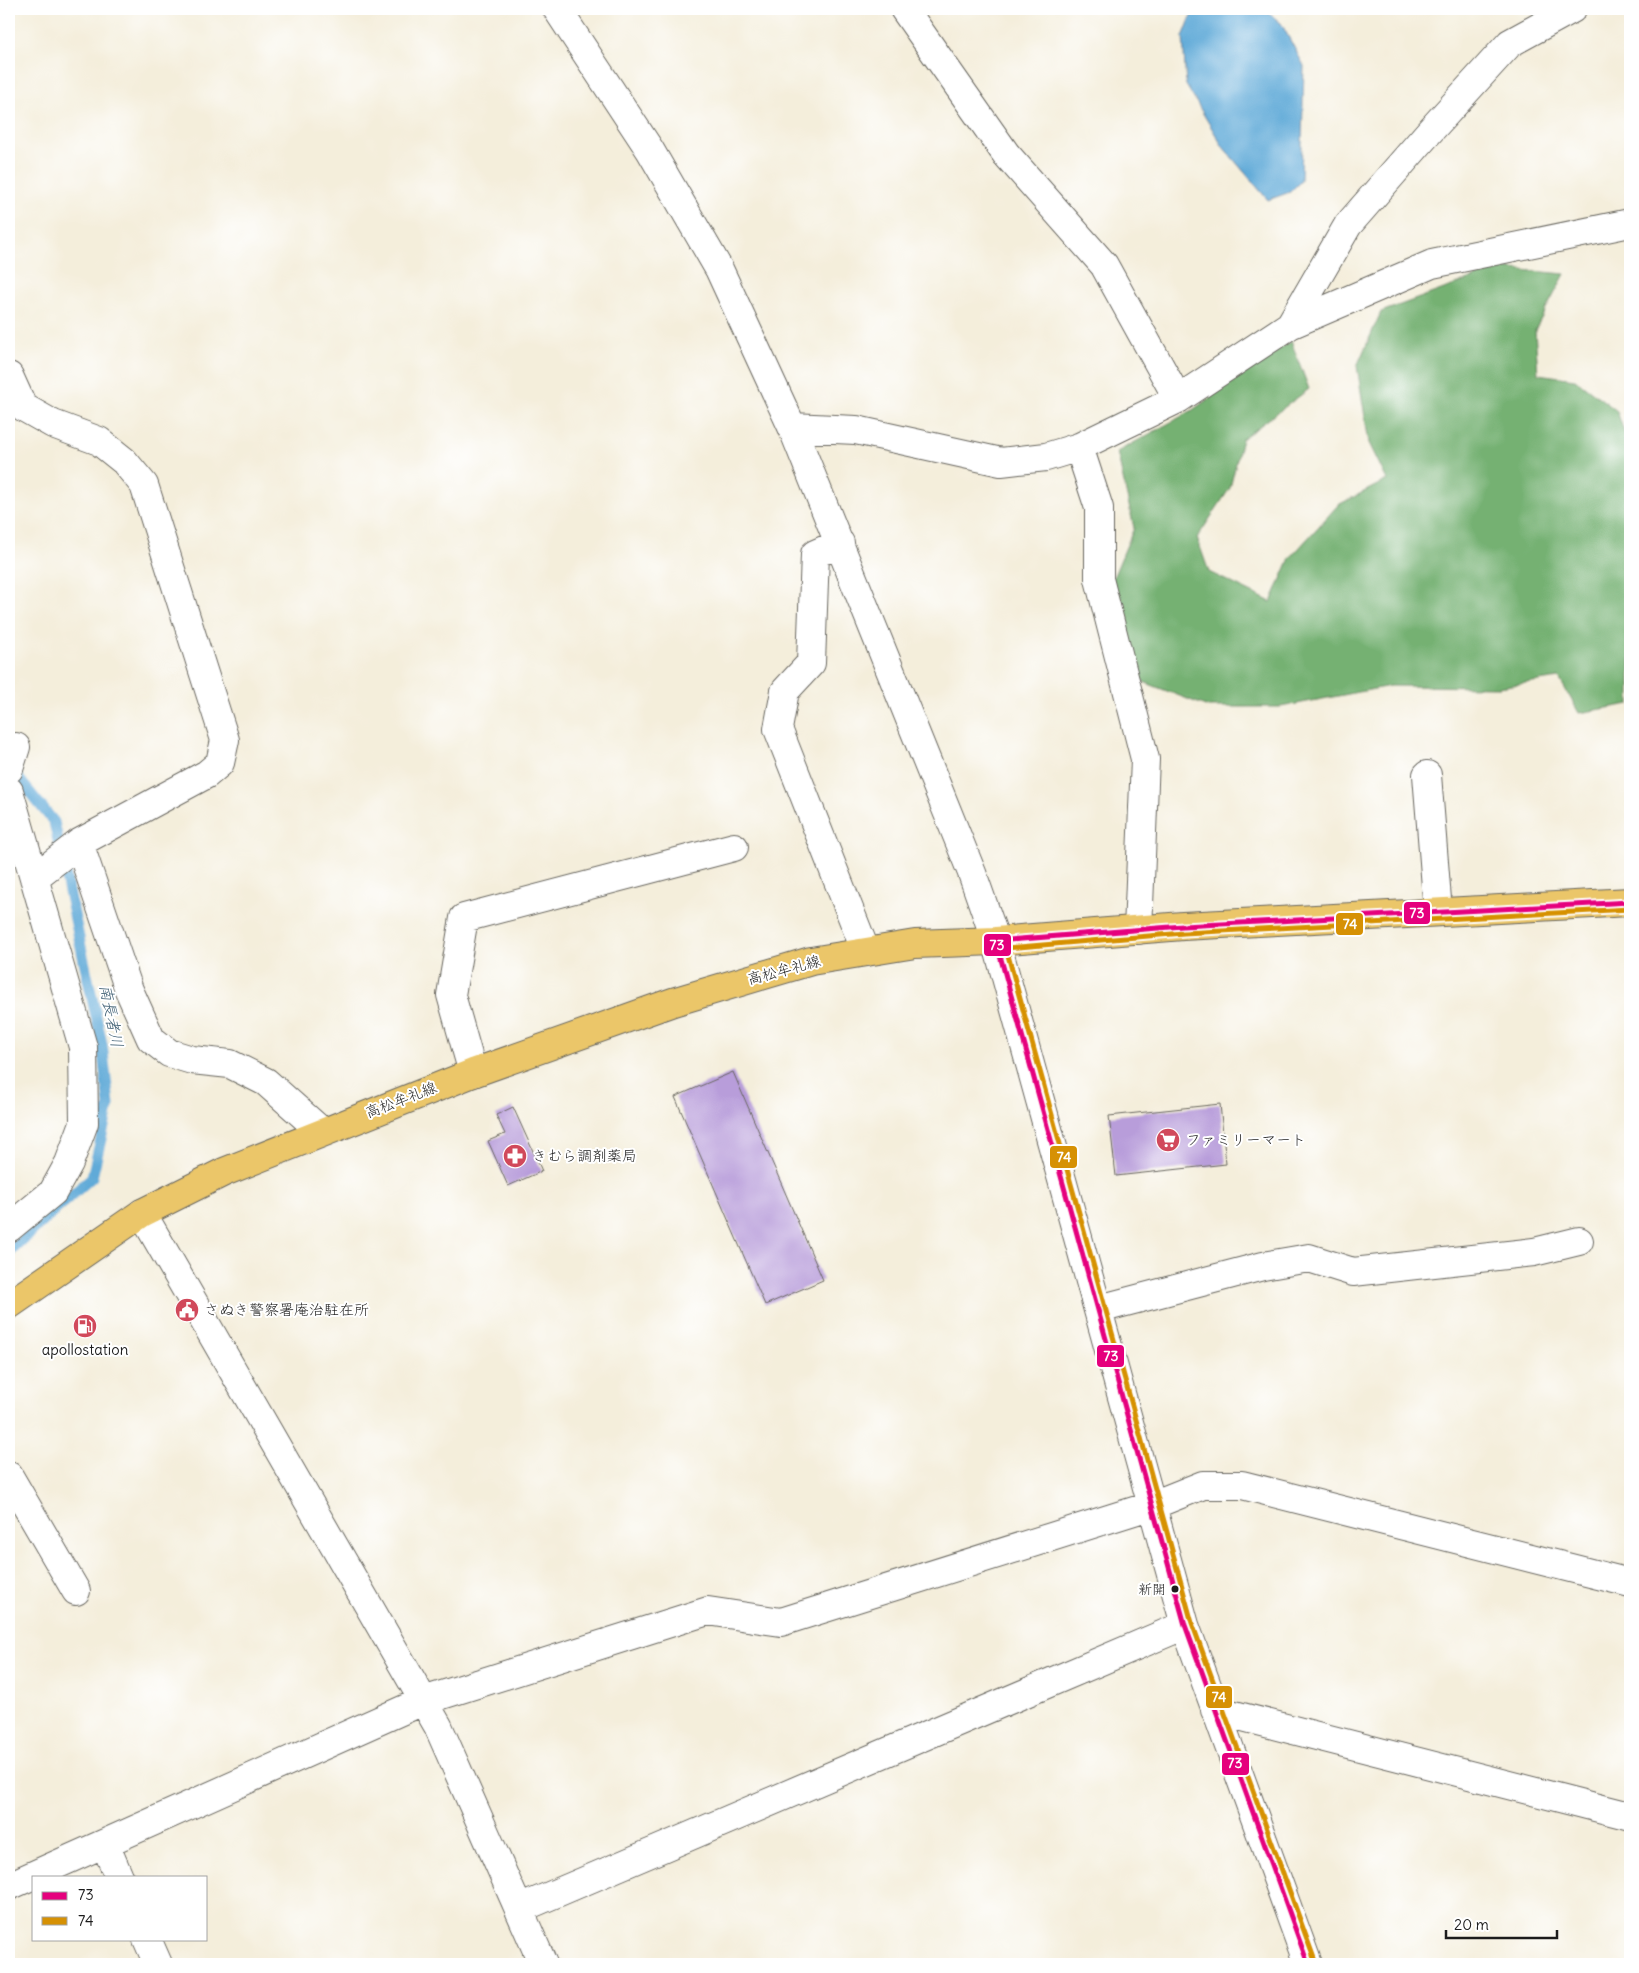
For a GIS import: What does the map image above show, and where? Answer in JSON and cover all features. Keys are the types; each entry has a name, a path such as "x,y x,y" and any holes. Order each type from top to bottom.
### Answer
{"main road":[{"name":"高松牟礼線","path":"9,1305 142,1213 224,1172 321,1131 473,1073 673,1002 811,961 915,944 996,941 1138,930 1630,902"}],"street":[{"path":"557,9 650,150 718,269 792,427 972,873 996,941 1154,1505 1185,1625 1308,1964"},
{"path":"904,9 1006,154 1104,265 1178,399"},
{"path":"1290,325 1348,225 1430,131 1510,43 1572,9"},
{"path":"792,427 856,430 1001,462 1046,457 1078,447 1178,399 1290,325 1432,264 1630,223"},
{"path":"9,376 23,406 53,424 99,441 124,461 144,485 225,740 220,763 207,774 73,848 39,875"},
{"path":"1078,447 1099,508 1099,579 1145,759 1138,930"},
{"path":"840,543 815,554 811,663 785,691 778,729 866,952"},
{"path":"1427,775 1438,912"},
{"path":"9,791 39,875 83,1047 84,1123 69,1163 53,1192 9,1228"},
{"path":"473,1073 451,994 464,918 734,847"},
{"path":"73,848 129,990 151,1039 169,1054 192,1060 230,1064 266,1082 321,1131"},
{"path":"142,1213 438,1726 543,1964"},
{"path":"1099,1309 1263,1266 1309,1258 1353,1272 1534,1252 1579,1241"},
{"path":"9,1476 76,1591"},
{"path":"9,1886 423,1701 708,1611 781,1622 1154,1505 1202,1485 1242,1486 1630,1584"},
{"path":"518,1909 1185,1625"},
{"path":"1215,1710 1630,1816"},
{"path":"105,1844 120,1876"},
{"path":"147,1940 158,1964"}],"green space":[{"path":"1501,268 1565,274 1535,330 1538,374 1575,379 1617,411 1630,450 1630,572 1628,589 1630,612 1630,704 1579,713 1559,678 1499,687 1390,686 1281,707 1208,707 1141,681 1112,580 1134,528 1117,452 1191,411 1291,341 1309,389 1242,439 1230,488 1197,538 1209,572 1271,602 1290,558 1338,505 1387,480 1369,443 1357,366 1381,312"}],"water":[{"path":"1194,9 1264,9 1281,23 1304,66 1301,181 1290,192 1268,200 1223,147 1186,85 1183,37"}],"building":[{"path":"733,1072 823,1280 765,1305 675,1097"},
{"name":"ファミリーマート","path":"1220,1104 1226,1164 1116,1176 1109,1116"},
{"name":"きむら調剤薬局","path":"513,1107 542,1171 508,1186 488,1141 505,1134 496,1115"}],"waterway":[{"name":"南長者川","path":"9,1252 92,1177 109,1105 102,1044 54,822 10,768"}],"transit line":[{"name":"73","path":"1308,1964 1185,1625 996,941 1183,926 1630,902"},
{"name":"74","path":"1315,1961 1192,1623 1006,948 1184,933 1630,909"}],"place":[{"name":"ファミリーマート","path":"1168,1140"},
{"name":"きむら調剤薬局","path":"515,1156"},
{"name":"さぬき警察署庵治駐在所","path":"187,1310"},
{"name":"apollostation","path":"85,1326"},
{"name":"新開","path":"1175,1589"}]}
